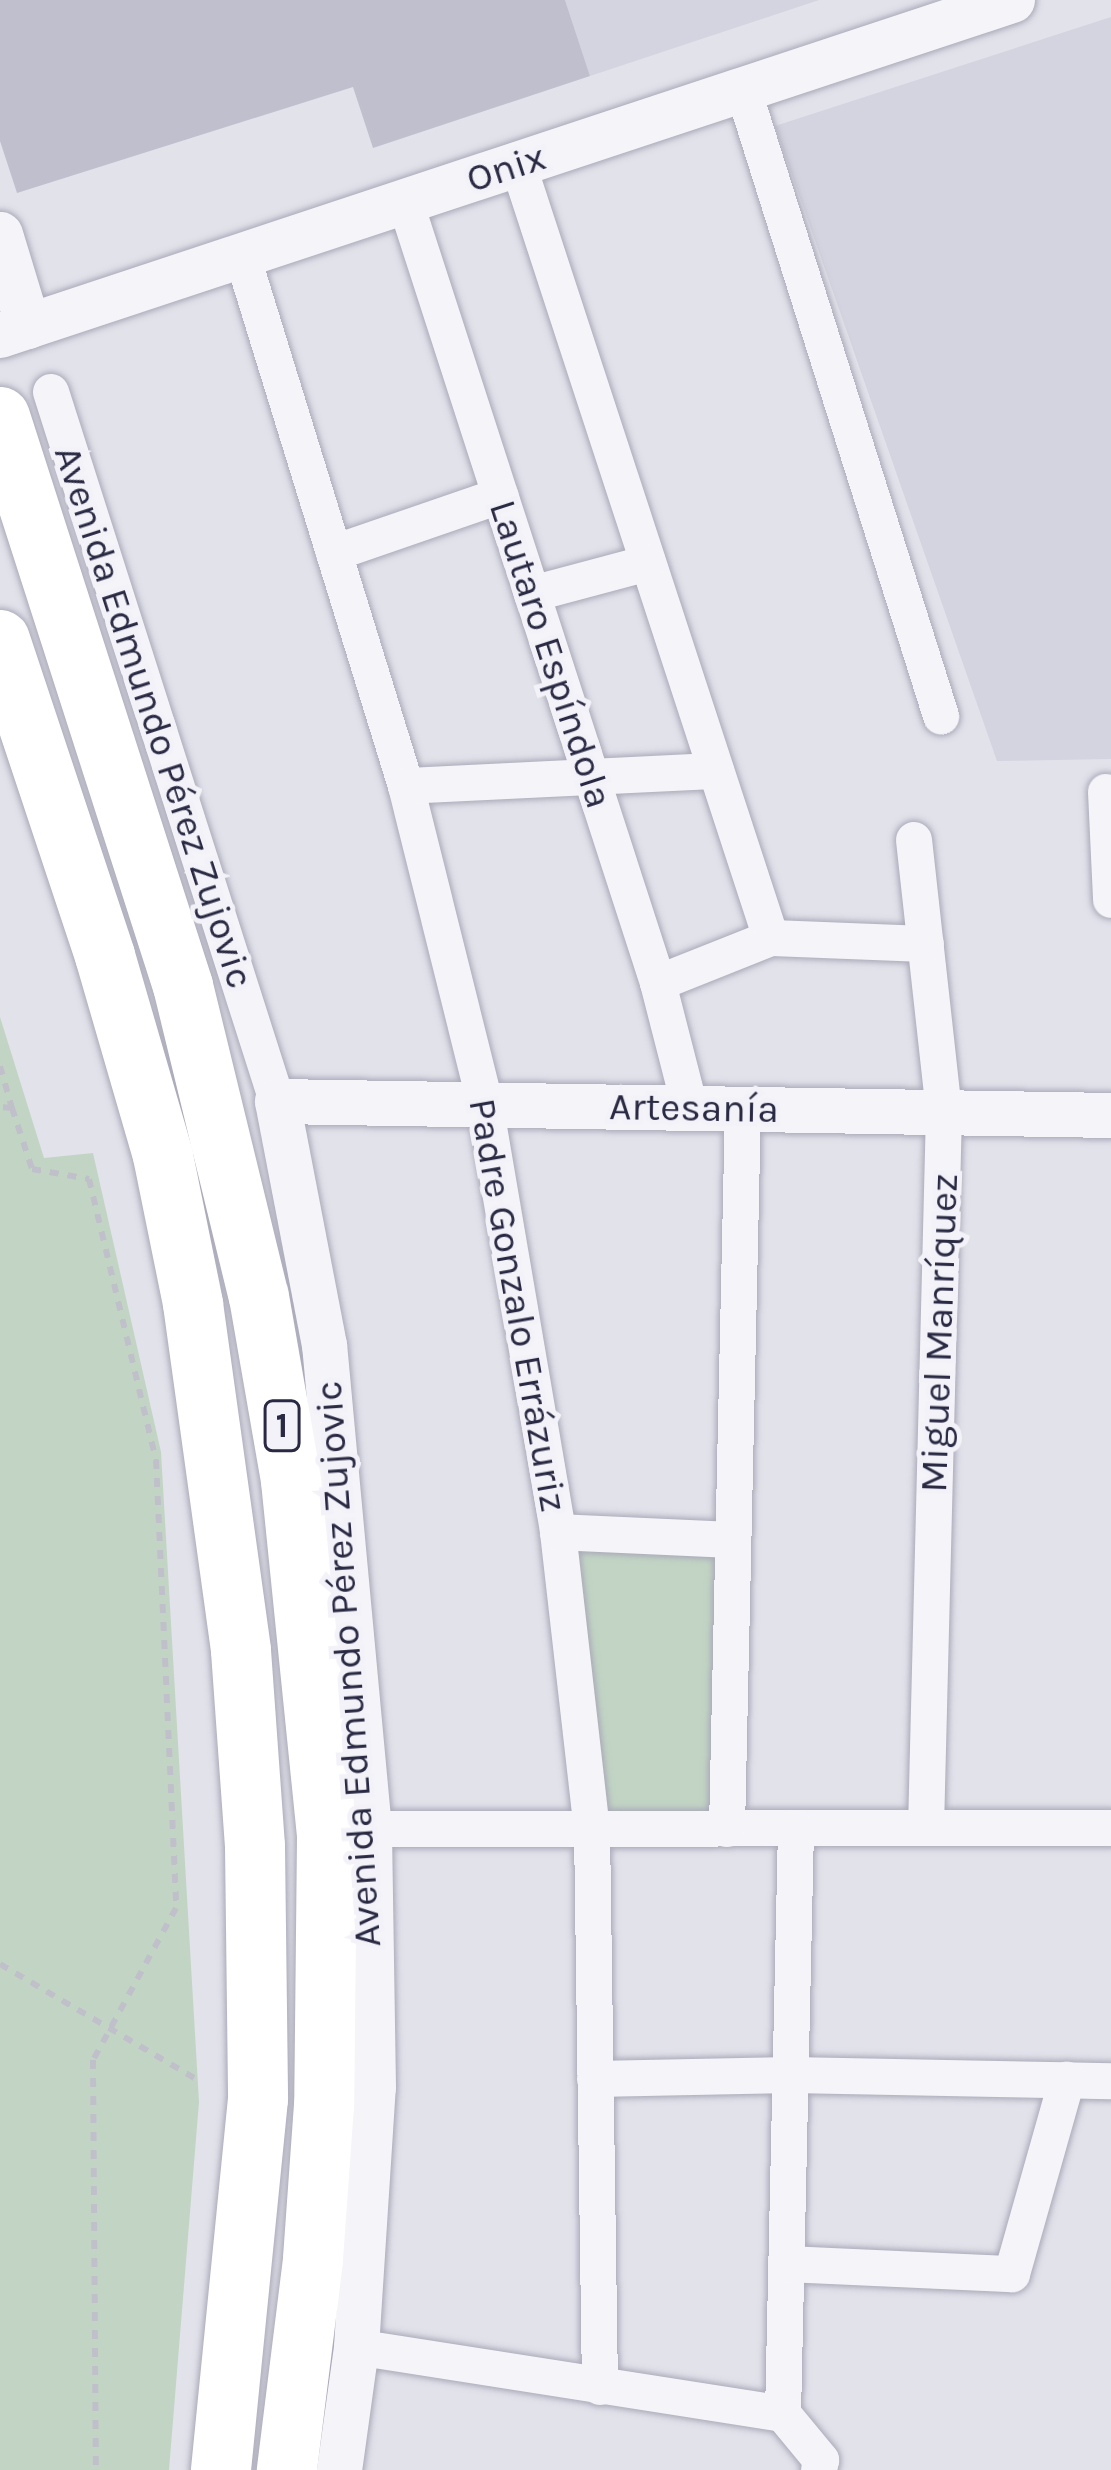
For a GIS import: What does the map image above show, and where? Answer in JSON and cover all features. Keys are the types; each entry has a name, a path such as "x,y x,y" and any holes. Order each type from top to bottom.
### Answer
{"highway":[{"name":"Avenida Edmundo Pérez Zujovic","path":"26,405 183,986 259,1297 291,1481 327,1837 323,2105 313,2260 287,2470"},
{"name":"1","path":"0,640 105,956 163,1156 193,1304 236,1609 255,1846 258,2099 221,2470"}],"street":[{"name":"Onix","path":"14,331 1012,0"},
{"path":"743,89 940,716"},
{"path":"518,164 771,938"},
{"name":"Lautaro Espíndola","path":"405,201 658,983 690,1108"},
{"path":"0,234 14,331"},
{"name":"Padre Gonzalo Errázuriz","path":"242,255 406,786 484,1105 558,1532 592,1829 600,2386"},
{"name":"Avenida Edmundo Pérez Zujovic","path":"26,405 277,1101 324,1346 368,1829 373,2087 356,2348 339,2470"},
{"path":"334,553 500,496"},
{"path":"532,595 648,562"},
{"path":"406,786 716,771"},
{"path":"1106,792 1111,900"},
{"name":"Miguel Manríquez","path":"914,840 944,1112 926,1828"},
{"path":"658,983 771,938 926,944"},
{"name":"Artesanía","path":"277,1101 1111,1115"},
{"path":"727,1829 742,1109"},
{"path":"558,1532 731,1540"},
{"path":"796,1828 783,2414 821,2460 819,2470"},
{"path":"368,1829 1111,1828"},
{"path":"595,2079 791,2075 1111,2081"},
{"path":"788,2264 1012,2274 1067,2080"},
{"path":"356,2348 783,2414"}],"path":[{"path":"0,1066 32,1169 89,1179 156,1460 176,1908 93,2060 96,2470"},
{"path":"0,1107 13,1108"},
{"path":"0,1964 196,2079"}],"shaded area":[{"path":"565,0 819,0 590,76"},
{"path":"1111,17 1111,759 997,761 775,126"}],"green space":[{"path":"0,1017 44,1158 93,1153 161,1452 199,2102 169,2470 0,2470"},
{"path":"558,1532 731,1540 727,1829 592,1829"}],"building":[{"path":"0,0 565,0 590,76 373,148 353,87 17,193 0,141"}]}
